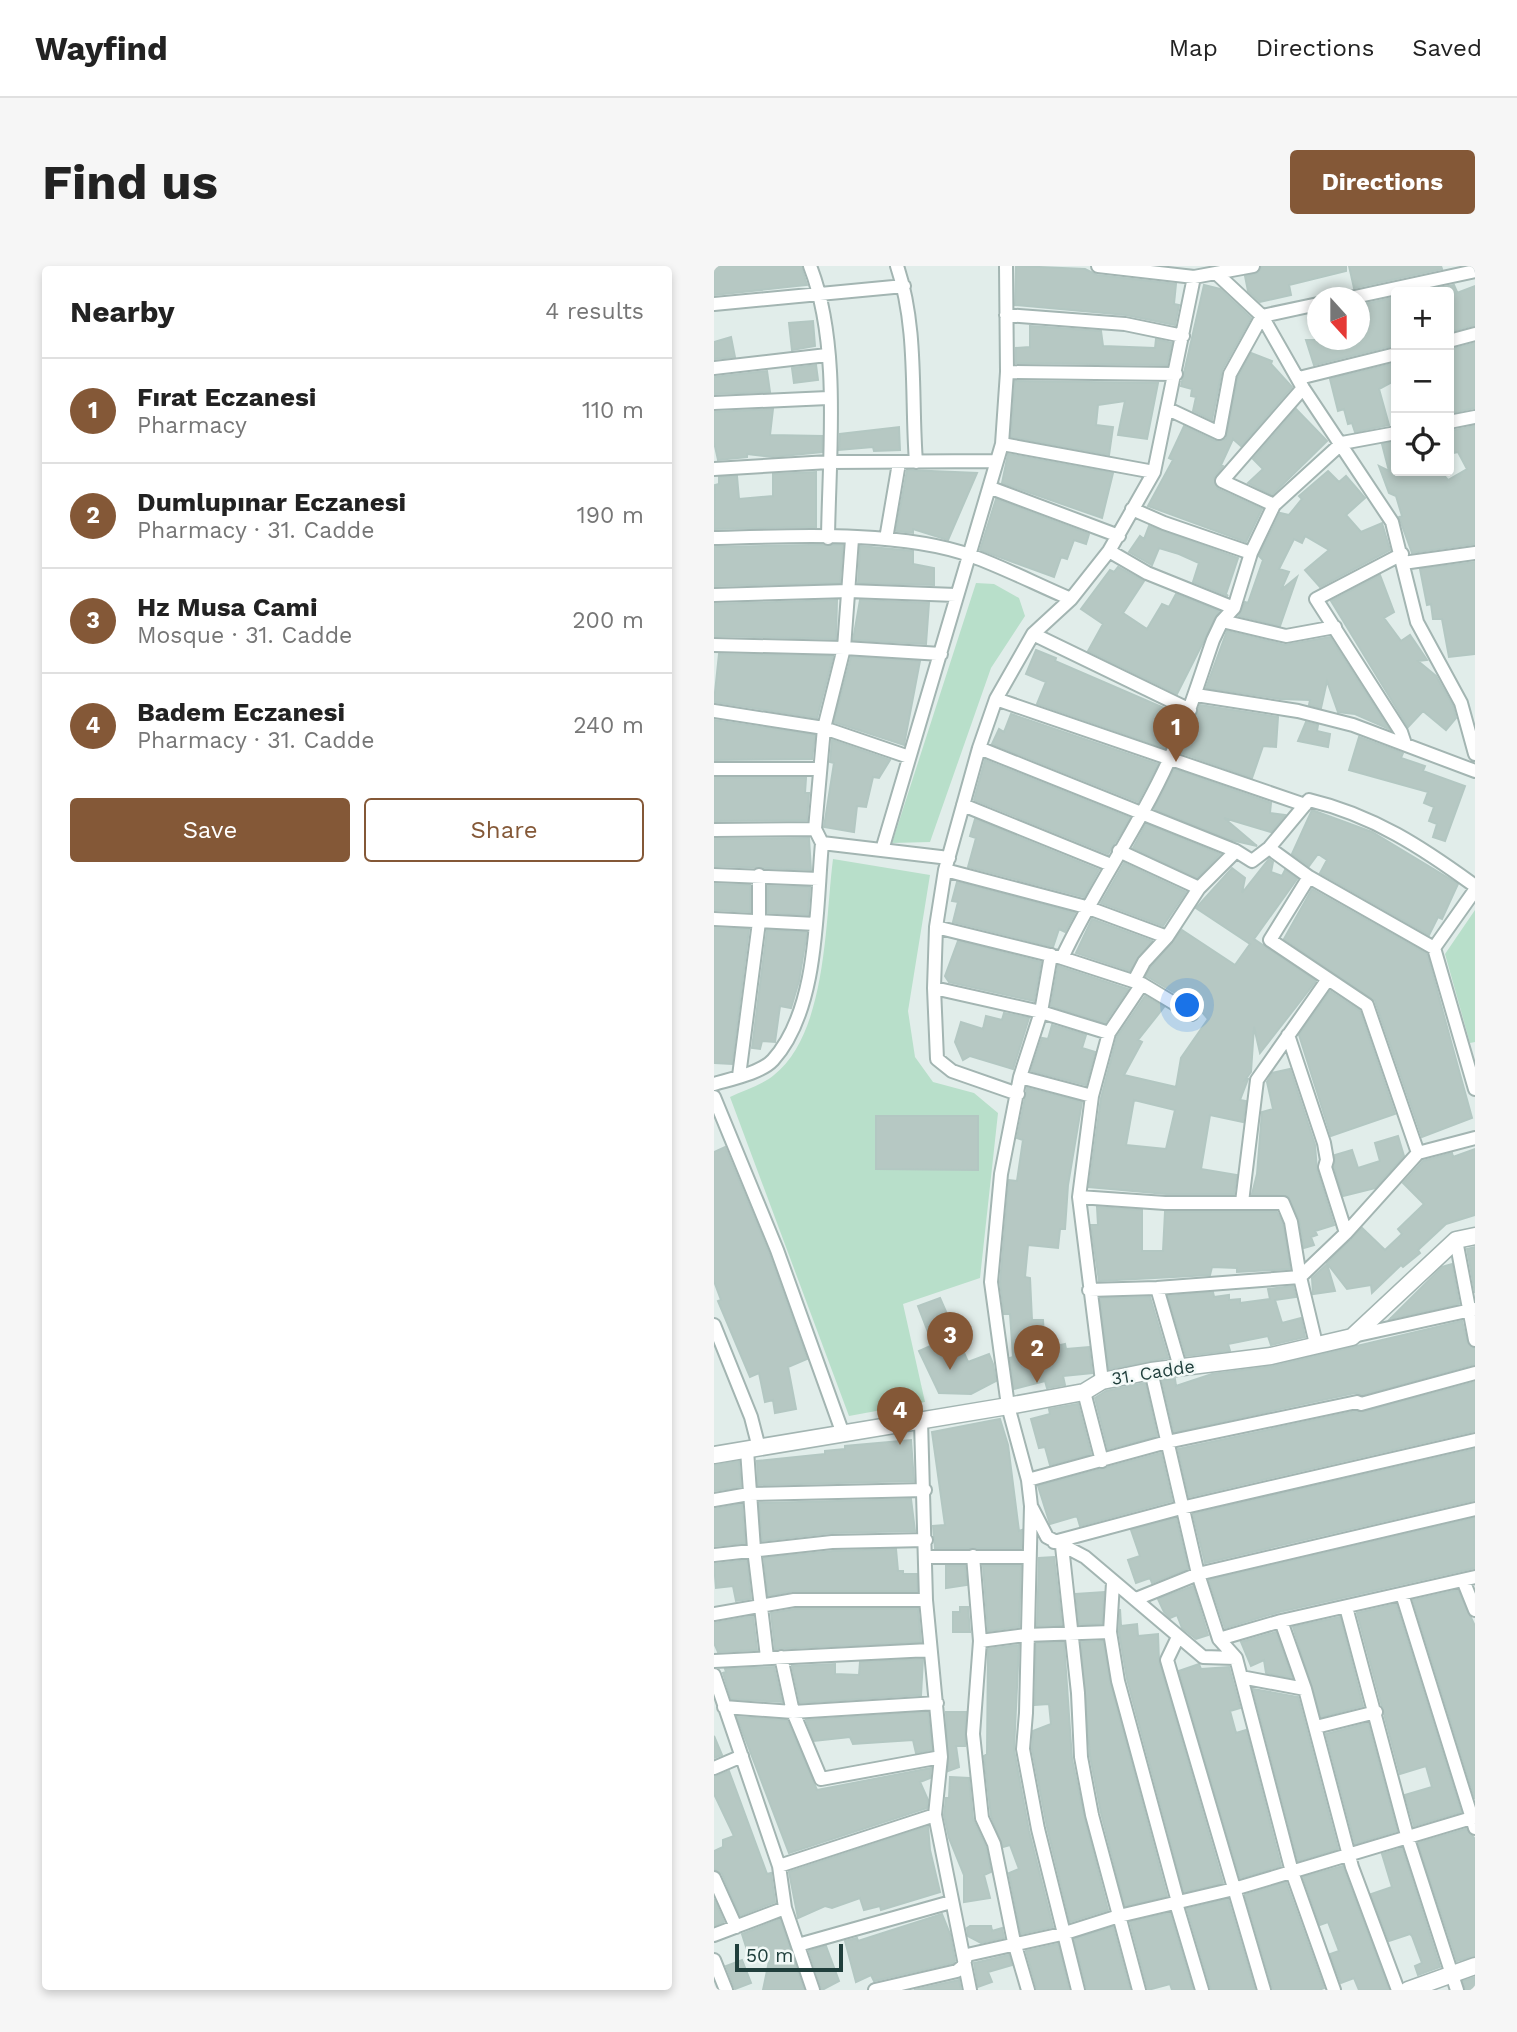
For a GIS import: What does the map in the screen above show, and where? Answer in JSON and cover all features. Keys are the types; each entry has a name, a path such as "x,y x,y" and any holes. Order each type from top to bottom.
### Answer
{"street":[{"path":"810,266 822,296 827,355 828,538"},
{"path":"897,266 904,286 914,380 916,462"},
{"path":"882,850 1002,444 1007,372 1006,266"},
{"path":"1098,266 1194,277 1218,270 1253,266"},
{"path":"1218,270 1262,316 1301,383 1392,522 1417,622 1461,703 1475,754"},
{"path":"1370,294 1475,271"},
{"path":"1018,1094 952,1071 937,1059 934,988 936,927 947,864 979,748 996,699 1033,634 1071,599 1109,551 1154,472 1194,277"},
{"path":"714,304 822,296 904,286"},
{"path":"1168,409 1219,433 1230,374 1262,316 1307,306"},
{"path":"1006,315 1125,324 1183,336"},
{"path":"1454,340 1475,334"},
{"path":"714,368 827,355"},
{"path":"1274,505 1222,481 1301,383 1391,356"},
{"path":"1007,372 1175,374"},
{"path":"714,403 828,398"},
{"path":"1454,421 1475,417"},
{"path":"1078,1990 1062,1934 1023,1749 1031,1506 1028,1480 1008,1406 991,1282 1001,1174 1020,1077 1056,957 1142,814 1169,761 1222,621 1234,607 1251,553 1274,505 1342,443 1391,434"},
{"path":"1002,444 1154,472"},
{"path":"714,469 829,461 996,461"},
{"path":"886,539 899,463"},
{"path":"991,488 1119,536"},
{"path":"1132,509 1251,553"},
{"path":"714,538 886,539 970,555 1071,599"},
{"path":"714,1084 772,1062 794,1027 805,992 816,924 822,843 814,828 824,728 844,648 852,539"},
{"path":"1109,551 1147,573 1234,607"},
{"path":"1405,744 1401,732 1316,599 1402,559 1475,553"},
{"path":"714,595 849,591 956,595"},
{"path":"1222,621 1286,636 1335,627"},
{"path":"1033,634 1190,710"},
{"path":"714,645 844,648 941,654"},
{"path":"1196,695 1298,710 1353,725 1475,771"},
{"path":"996,699 1305,806"},
{"path":"714,711 824,728 909,757"},
{"path":"979,748 1236,851 1252,861 1269,848 1309,800 1336,806 1415,842 1475,888 1434,948"},
{"path":"714,769 820,769"},
{"path":"963,805 1111,865"},
{"path":"714,830 814,828"},
{"path":"822,843 882,850 947,864 1086,907 1167,937"},
{"path":"1269,848 1309,877 1434,948 1475,1089"},
{"path":"1119,851 1199,888"},
{"path":"1102,1381 1079,1196 1092,1096 1109,1033 1138,983 1144,962 1167,937 1199,888 1236,851"},
{"path":"714,875 818,879"},
{"path":"739,1076 759,922 759,875"},
{"path":"1309,877 1270,940 1367,1005 1418,1153"},
{"path":"714,919 816,924"},
{"path":"936,927 1056,957 1138,983 1192,1014"},
{"path":"1242,1202 1257,1080 1328,979"},
{"path":"934,988 1041,1012 1109,1033"},
{"path":"1288,1035 1324,1143 1327,1160 1325,1167 1346,1233"},
{"path":"1020,1077 1092,1096"},
{"path":"714,1097 777,1250 843,1434"},
{"path":"1089,1290 1157,1288 1300,1277 1346,1233 1418,1153 1475,1138"},
{"path":"1079,1196 1165,1203 1283,1203 1291,1222 1300,1277 1316,1344"},
{"path":"1352,1337 1456,1240 1475,1236"},
{"path":"1456,1240 1475,1340"},
{"path":"1157,1288 1180,1367"},
{"path":"1352,1337 1461,1309 1471,1310"},
{"path":"714,1325 751,1417 753,1449 749,1494 767,1657"},
{"name":"31. Cadde","path":"714,1455 1084,1392 1102,1381 1151,1371 1271,1356 1352,1337"},
{"path":"1151,1371 1198,1574 1219,1639 1237,1658 1292,1872 1334,1990"},
{"path":"1028,1480 1167,1442 1357,1402 1361,1404 1475,1373"},
{"path":"1084,1392 1102,1461"},
{"path":"921,1421 927,1557 926,1600 941,1757 935,1815 963,1966 970,1990"},
{"path":"1057,1544 1181,1508 1475,1440"},
{"path":"714,1500 749,1494 925,1490"},
{"path":"1031,1506 1047,1537 1085,1557 1203,1657 1237,1658"},
{"path":"1136,1599 1198,1574 1475,1509"},
{"path":"714,1555 832,1542 926,1540"},
{"path":"1057,1544 1070,1633 1082,1757 1092,1815 1139,1990"},
{"path":"974,1556 980,1641 973,1707 975,1758 982,1818 996,1853 1014,1942 1028,1990"},
{"path":"927,1557 1028,1557"},
{"path":"1219,1639 1281,1621 1469,1578 1475,1610"},
{"path":"1113,1583 1110,1632 1118,1681 1202,1990"},
{"path":"882,1989 957,1971 963,1966 967,1955 1014,1942 1062,1934 1119,1916 1234,1889 1474,1821 1402,1594"},
{"path":"714,1614 762,1603 926,1600"},
{"path":"1346,1607 1408,1839 1457,1990"},
{"path":"1281,1621 1316,1727 1349,1856 1398,1990"},
{"path":"980,1641 1026,1635 1110,1632"},
{"path":"1178,1637 1167,1660 1264,1990"},
{"path":"714,1661 930,1650"},
{"path":"781,1657 793,1712 821,1779 941,1757"},
{"path":"714,1675 717,1694 742,1756 779,1866 785,1908 813,1990"},
{"path":"1241,1677 1305,1689"},
{"path":"724,1707 793,1712 937,1703"},
{"path":"1316,1727 1376,1712"},
{"path":"714,1768 742,1756"},
{"path":"779,1866 935,1815"},
{"path":"714,1878 736,1927"},
{"path":"798,1945 951,1902"},
{"path":"714,1935 785,1908"},
{"path":"714,1959 726,1990"},
{"path":"1408,1990 1475,1966"}],"green space":[{"path":"976,583 994,584 1019,598 1025,616 991,668 930,842 892,843"},
{"path":"833,859 930,875 908,1011 915,1057 933,1082 974,1093 998,1113 980,1278 903,1304 925,1402 849,1416 730,1097 774,1075 791,1056 804,1032 814,1005 820,975"},
{"path":"1475,910 1475,1042 1470,1043 1445,954"}],"building":[{"path":"714,266 801,266 807,285 714,295"},
{"path":"1016,266 1085,269 1097,275 1176,284 1174,304 1179,305 1175,325 1126,315 1015,305"},
{"path":"1262,266 1346,266 1346,271 1289,285 1291,295 1260,302 1248,291 1245,276 1258,273"},
{"path":"1349,266 1441,266 1442,269 1359,287 1354,287"},
{"path":"1204,285 1220,289 1251,318 1222,370 1212,420 1193,411 1196,397 1191,396 1192,389 1181,386"},
{"path":"1475,286 1475,325 1454,331 1454,294"},
{"path":"1391,298 1391,346 1314,365 1309,350 1370,350 1370,303"},
{"path":"813,321 815,346 792,350 789,323"},
{"path":"1030,326 1101,331 1103,346 1155,348 1156,339 1172,343 1167,365 1016,363 1016,348 1030,347"},
{"path":"731,337 735,357 714,359 714,342"},
{"path":"1475,343 1475,408 1454,412 1454,350"},
{"path":"1251,353 1272,361 1271,364 1292,387 1241,446 1233,439 1221,465 1223,466 1214,478 1218,489 1262,509 1246,542 1148,506 1173,460 1169,458 1184,426 1215,441 1226,439 1238,377"},
{"path":"1391,364 1391,383 1379,389 1389,425 1355,432 1352,423 1348,424 1344,409 1338,411 1330,379"},
{"path":"816,365 818,380 794,383 792,368"},
{"path":"767,371 770,392 714,394 714,377"},
{"path":"1015,381 1158,383 1147,439 1118,435 1125,401 1098,405 1096,425 1113,427 1109,455 1011,437"},
{"path":"773,409 770,435 822,436 822,452 773,457 747,454 747,457 718,460 714,442 714,412"},
{"path":"1296,409 1327,441 1272,495 1248,483 1263,469 1253,459"},
{"path":"1475,426 1475,544 1412,553 1399,517 1402,516 1396,496 1389,493 1379,466 1389,471 1382,444 1391,443 1391,476 1444,476 1448,480 1467,469 1458,452 1454,453 1454,430"},
{"path":"899,427 900,450 874,451 873,447 839,450 840,434"},
{"path":"1008,454 1113,473 1102,518 1002,483"},
{"path":"907,470 977,473 948,540 913,529 913,533 896,531"},
{"path":"1328,471 1339,482 1346,476 1365,498 1346,515 1361,532 1382,523 1390,550 1320,587 1305,570 1329,550 1305,536 1302,543 1294,539 1279,569 1289,572 1281,590 1297,577 1280,626 1239,616 1245,602 1248,603 1263,560 1259,556 1280,513 1289,515 1302,499 1299,496"},
{"path":"816,472 816,527 714,529 715,485 719,484 719,477 737,476 739,499 773,496 773,474"},
{"path":"996,499 1089,534 1086,544 1074,540 1067,559 1061,557 1054,577 980,550"},
{"path":"1149,526 1238,558 1226,594 1228,596 1193,582 1199,563 1179,554 1159,548 1152,565 1129,552 1140,536 1144,539"},
{"path":"843,545 840,583 714,586 714,547"},
{"path":"860,546 913,551 913,564 934,568 934,585 858,583"},
{"path":"1475,562 1475,654 1449,657 1442,619 1433,619 1431,604 1427,605 1420,569"},
{"path":"1118,567 1144,581 1123,613 1147,629 1162,604 1169,607 1176,594 1219,611 1177,694 1088,651 1103,624 1081,609 1110,570 1114,572"},
{"path":"1380,575 1394,612 1384,618 1401,641 1410,635 1427,660 1418,661 1436,676 1453,706 1456,718 1446,730 1423,711 1408,727 1331,601"},
{"path":"837,600 836,639 714,636 714,604"},
{"path":"860,600 929,603 926,644 853,640"},
{"path":"1227,631 1285,645 1330,637 1389,729 1355,714 1338,712 1327,681 1321,708 1309,705 1310,700 1280,699 1206,688"},
{"path":"1036,650 1056,658 1055,661 1178,714 1165,748 1037,704 1046,682 1026,674"},
{"path":"719,654 833,656 817,718 714,702"},
{"path":"851,657 920,661 904,745 834,722"},
{"path":"1200,705 1278,717 1276,747 1263,746 1252,778 1181,753"},
{"path":"1011,714 1158,764 1138,802 992,744 999,729 1004,732"},
{"path":"714,720 815,735 812,759 714,760"},
{"path":"1306,722 1318,725 1317,731 1330,734 1328,747 1298,741"},
{"path":"1359,737 1403,753 1401,758 1425,766 1423,771 1465,786 1445,841 1433,837 1437,824 1429,821 1434,807 1424,803 1428,792 1349,770"},
{"path":"832,740 890,760 879,778 873,777 866,807 857,806 854,832 824,827 834,763 830,762"},
{"path":"985,760 1130,818 1108,854 974,800"},
{"path":"1174,769 1271,803 1270,813 1285,815 1271,832 1224,818 1257,846 1231,840 1154,809"},
{"path":"714,778 806,778 805,793 809,793 807,820 714,821"},
{"path":"1312,810 1372,832 1458,884 1442,919 1438,917 1429,935 1320,873 1327,860 1318,854 1309,866 1292,854"},
{"path":"975,819 1099,870 1084,897 968,867 976,838 970,836"},
{"path":"1146,824 1220,854 1197,878 1133,848"},
{"path":"809,838 811,870 714,866 714,839"},
{"path":"1269,859 1273,862 1271,872 1282,876 1285,870 1297,879 1254,939 1316,981 1260,1053 1254,1027 1251,1072 1245,1080 1248,1079 1240,1100 1246,1101 1243,1122 1210,1115 1201,1169 1237,1175 1234,1194 1166,1194 1089,1187 1101,1098 1117,1037 1145,996 1164,1007 1138,1040 1142,1042 1124,1075 1176,1087 1181,1058 1208,1019 1197,1006 1146,976 1182,930 1235,965 1250,944 1196,908 1232,868 1245,878 1242,893","holes":["1134,1100 1175,1110 1166,1149 1126,1145"]},
{"path":"1124,863 1186,892 1163,926 1101,903"},
{"path":"957,882 1075,913 1065,932 1059,929 1053,947 953,922 958,902 952,901"},
{"path":"714,884 750,885 750,912 714,910"},
{"path":"768,886 810,887 808,915 768,913"},
{"path":"1312,889 1427,954 1472,1118 1422,1137 1375,1001 1284,939"},
{"path":"1092,919 1152,941 1130,971 1076,953"},
{"path":"714,928 749,929 732,1064 714,1063"},
{"path":"767,930 807,932 799,981 791,1008 780,1006 775,1042 762,1041 760,1049 752,1048"},
{"path":"958,941 1041,962 1034,1001 949,982 945,976"},
{"path":"1058,966 1128,989 1105,1023 1051,1006"},
{"path":"1330,991 1360,1011 1395,1114 1331,1136 1299,1035"},
{"path":"1004,1013 1029,1018 1013,1069 970,1056 963,1060 955,1042 961,1022 983,1029 986,1016 1002,1020"},
{"path":"1052,1025 1086,1035 1082,1048 1095,1052 1086,1085 1031,1071 1042,1038 1048,1039"},
{"path":"1290,1069 1315,1145 1317,1170 1334,1225 1315,1231 1317,1235 1311,1237 1314,1245 1304,1248 1299,1219 1288,1196 1252,1194 1257,1174 1262,1112 1273,1109 1267,1082 1272,1073"},
{"path":"1027,1088 1082,1102 1068,1185 1065,1229 1060,1229 1058,1248 1028,1245 1025,1277 1030,1278 1032,1320 1043,1320 1044,1335 1052,1334 1052,1347 1065,1344 1066,1349 1089,1347 1092,1373 1063,1376 1065,1385 1047,1388 1045,1381 1014,1389 1010,1358 1013,1357 1010,1314 1004,1314 1000,1282 1009,1180 1017,1181 1023,1140 1017,1138"},
{"path":"876,1116 978,1116 978,1170 876,1169"},
{"path":"1398,1136 1404,1156 1375,1188 1343,1196 1334,1167 1335,1155 1352,1150 1358,1168 1380,1161 1375,1143"},
{"path":"725,1147 769,1253 807,1359 788,1367 796,1409 775,1413 773,1400 765,1402 759,1373 750,1377 718,1301 721,1300 714,1281 714,1152"},
{"path":"1475,1149 1475,1215 1446,1224 1418,1250 1420,1253 1403,1267 1401,1265 1372,1293 1371,1285 1347,1289 1327,1263 1362,1228 1385,1250 1402,1234 1398,1229 1424,1204 1403,1183 1423,1161 1452,1153 1453,1157"},
{"path":"1097,1207 1142,1210 1142,1251 1163,1251 1165,1212 1277,1212 1283,1224 1290,1269 1237,1272 1237,1268 1212,1267 1210,1275 1099,1281 1091,1225 1098,1225"},
{"path":"1475,1247 1475,1293 1467,1249"},
{"path":"1327,1264 1335,1291 1313,1294 1312,1278"},
{"path":"1452,1264 1459,1304 1390,1319 1442,1267"},
{"path":"1293,1286 1296,1297 1275,1300 1282,1323 1301,1318 1305,1337 1271,1345 1268,1336 1228,1344 1230,1351 1186,1356 1168,1296 1213,1292 1214,1297 1229,1295 1229,1300 1240,1299 1240,1303 1270,1299 1268,1289"},
{"path":"1150,1297 1168,1358 1109,1369 1100,1298"},
{"path":"940,1298 968,1362 989,1354 993,1364 996,1381 971,1394 939,1393 919,1351 933,1345 918,1306"},
{"path":"1462,1321 1467,1342 1475,1349 1475,1364 1362,1395 1355,1393 1174,1432 1162,1380 1175,1379 1176,1386 1212,1374 1273,1366"},
{"path":"1475,1382 1475,1431 1189,1497 1178,1449 1356,1411 1363,1412"},
{"path":"1145,1383 1157,1436 1108,1449 1095,1398 1106,1391"},
{"path":"1078,1404 1091,1454 1050,1465 1045,1447 1039,1448 1031,1419 1050,1414 1049,1409"},
{"path":"1000,1419 1008,1445 1019,1531 1022,1530 1021,1548 935,1548 933,1526 945,1525 932,1432"},
{"path":"911,1440 914,1481 758,1485 757,1461 825,1454 825,1451 845,1449 845,1446"},
{"path":"1475,1449 1475,1500 1205,1563 1193,1514"},
{"path":"1161,1453 1172,1501 1080,1526 1077,1516 1050,1524 1038,1486"},
{"path":"739,1461 741,1487 714,1491 714,1465"},
{"path":"911,1499 915,1531 832,1533 762,1541 759,1503"},
{"path":"742,1504 745,1543 714,1546 714,1509"},
{"path":"1176,1518 1188,1569 1152,1583 1150,1578 1136,1583 1128,1560 1140,1556 1131,1530"},
{"path":"1474,1518 1475,1568 1279,1612 1225,1628 1209,1580"},
{"path":"896,1549 898,1571 903,1571 903,1574 917,1574 917,1591 794,1591 768,1596 764,1558 833,1551"},
{"path":"1054,1557 1062,1625 1037,1626 1039,1558"},
{"path":"747,1560 751,1599 736,1601 733,1586 716,1588 714,1564"},
{"path":"946,1566 965,1566 967,1585 946,1588"},
{"path":"983,1566 1021,1566 1019,1627 988,1631"},
{"path":"1193,1586 1208,1635 1196,1639 1182,1628 1177,1615 1170,1618 1164,1612 1158,1599"},
{"path":"1458,1590 1475,1626 1475,1799 1413,1600"},
{"path":"1104,1592 1102,1624 1079,1624 1076,1594"},
{"path":"1396,1604 1461,1812 1414,1826 1405,1795 1432,1787 1426,1766 1400,1774 1357,1613"},
{"path":"960,1607 968,1607 970,1632 953,1632 953,1612 960,1612"},
{"path":"795,1609 918,1609 921,1642 775,1649 771,1613"},
{"path":"1120,1609 1121,1626 1137,1624 1138,1636 1158,1634 1159,1662 1223,1883 1184,1892 1127,1679 1119,1632"},
{"path":"753,1616 757,1650 718,1652 714,1643 714,1623"},
{"path":"1340,1617 1363,1706 1321,1717 1293,1627"},
{"path":"1276,1632 1292,1678 1266,1673 1264,1660 1251,1666 1241,1642"},
{"path":"1103,1641 1110,1683 1167,1896 1125,1906 1101,1813 1090,1756 1081,1642"},
{"path":"1064,1642 1072,1759 1108,1910 1070,1922 1032,1749 1033,1731 1051,1724 1049,1704 1035,1705 1036,1643"},
{"path":"1019,1645 1014,1750 1029,1831 1053,1927 1021,1934 1009,1873 1019,1869 1010,1845 1003,1847 991,1816 984,1756 987,1754 988,1649"},
{"path":"923,1659 921,1695 800,1703 792,1666 835,1664 835,1674 859,1675 860,1662"},
{"path":"1199,1664 1201,1669 1229,1667 1240,1708 1230,1711 1236,1733 1246,1730 1281,1866 1240,1878 1179,1671"},
{"path":"774,1667 782,1702 731,1699 723,1673 726,1672 725,1669"},
{"path":"1253,1689 1298,1697 1338,1849 1298,1861"},
{"path":"928,1712 932,1750 916,1753 913,1740 853,1744 850,1737 814,1741 806,1720"},
{"path":"946,1712 966,1712 965,1746 956,1746 959,1767 948,1771"},
{"path":"737,1717 787,1720 817,1790 931,1768 930,1778 920,1782 928,1800 927,1808 789,1853"},
{"path":"1368,1723 1397,1831 1355,1844 1326,1734"},
{"path":"714,1736 722,1755 714,1758"},
{"path":"729,1771 767,1874 771,1873 775,1902 740,1916 722,1874 714,1869 714,1851 723,1847 723,1840 734,1836 714,1794 714,1777"},
{"path":"950,1777 969,1778 973,1819 986,1847 991,1872 984,1875 990,1898 964,1902 964,1875 949,1838 944,1815 946,1798 949,1798"},
{"path":"928,1826 930,1850 940,1892 881,1910 880,1906 864,1910 860,1898 832,1908 825,1906 798,1918 789,1872"},
{"path":"1466,1829 1475,1839 1475,1956 1457,1961 1418,1843"},
{"path":"1402,1848 1440,1967 1418,1975 1415,1966 1422,1963 1412,1936 1410,1934 1389,1941 1371,1894 1392,1887 1382,1854"},
{"path":"1343,1866 1389,1990 1359,1990 1354,1978 1341,1983 1330,1954 1339,1951 1328,1922 1320,1925 1303,1877"},
{"path":"1286,1882 1324,1988 1319,1990 1273,1990 1245,1895"},
{"path":"714,1899 724,1922 714,1926"},
{"path":"1228,1899 1255,1990 1211,1990 1187,1909"},
{"path":"1170,1913 1193,1990 1172,1990 1170,1984 1148,1990 1130,1922"},
{"path":"942,1914 950,1934 955,1961 953,1963 874,1981 871,1975 856,1982 845,1941 857,1938 858,1941"},
{"path":"780,1919 804,1990 763,1990 769,1961 758,1950 748,1953 742,1934"},
{"path":"991,1926 992,1931 1002,1928 1004,1938 981,1943 968,1936 967,1928"},
{"path":"1113,1927 1130,1990 1087,1990 1074,1939"},
{"path":"1058,1944 1069,1990 1037,1990 1026,1951"},
{"path":"826,1946 839,1981 822,1990 809,1951"},
{"path":"1009,1955 1012,1965 988,1972 992,1982 978,1987 974,1963"},
{"path":"742,1960 751,1983 735,1989 726,1966"},
{"path":"1475,1977 1475,1990 1466,1990 1463,1981"},
{"path":"959,1980 961,1990 914,1990"}],"place":[{"name":"Fırat Eczanesi","path":"1176,762"},
{"name":"Hz Musa Cami","path":"950,1370"},
{"name":"Dumlupınar Eczanesi","path":"1037,1383"},
{"name":"Badem Eczanesi","path":"900,1445"}]}
